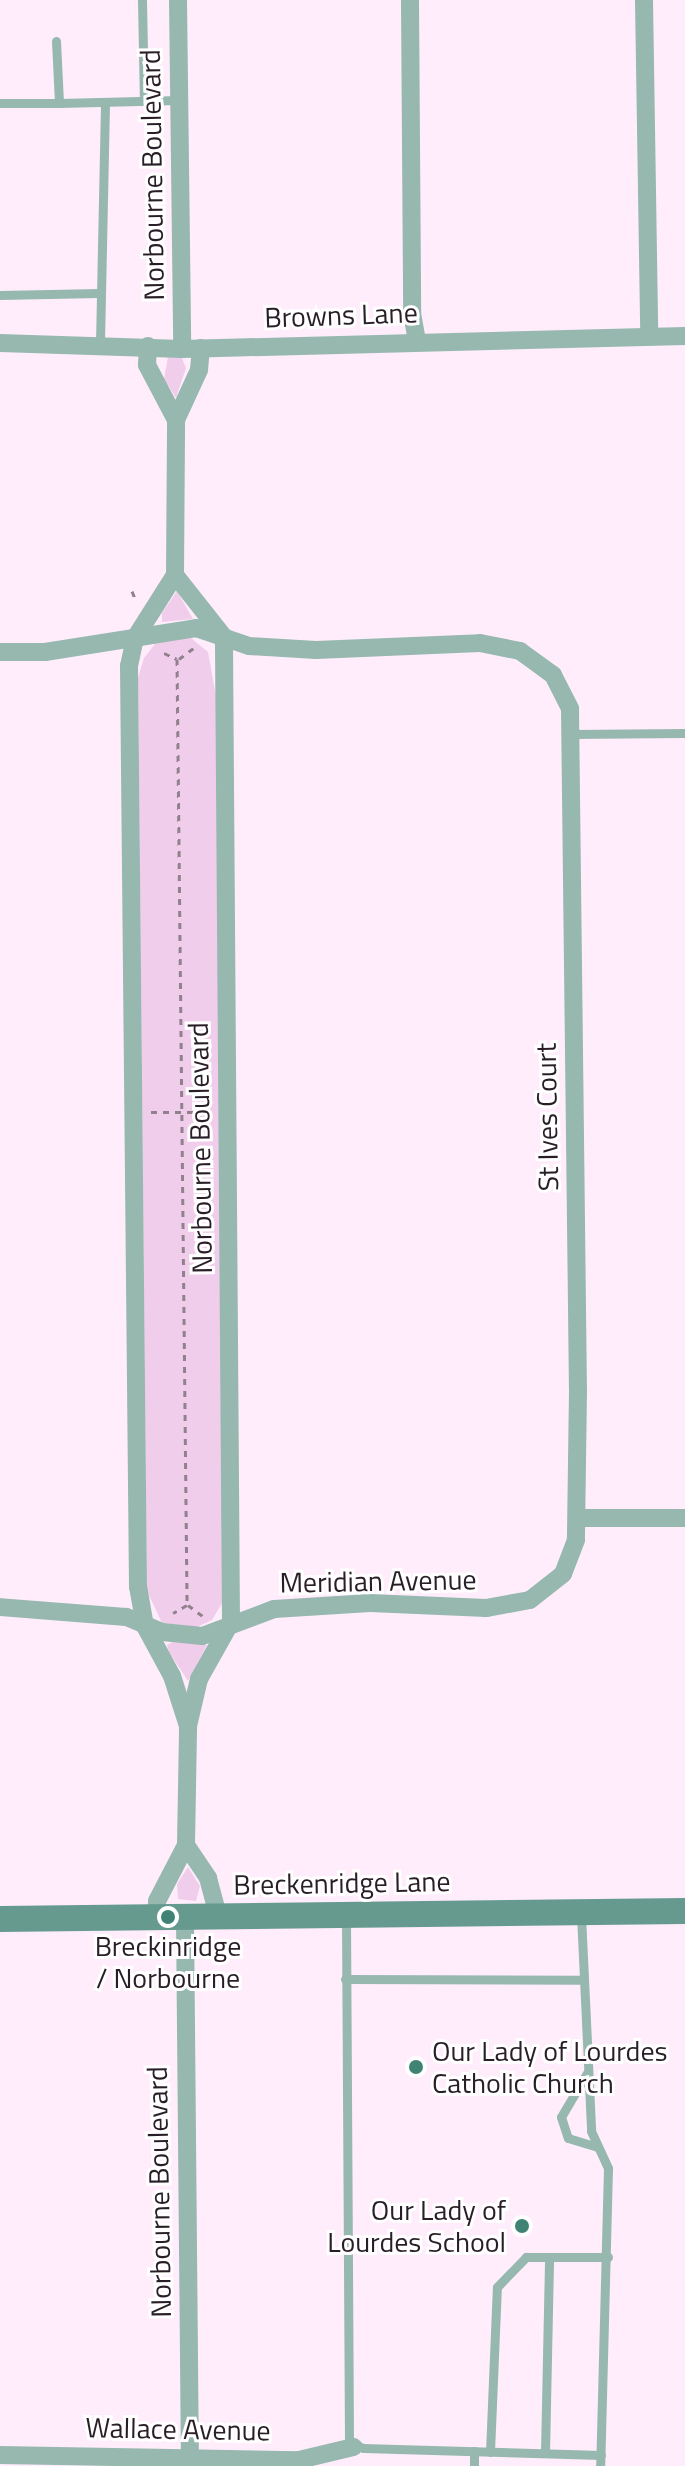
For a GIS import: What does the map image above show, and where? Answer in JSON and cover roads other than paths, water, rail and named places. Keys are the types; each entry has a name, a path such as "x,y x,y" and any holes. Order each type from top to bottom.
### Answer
{"main road":[{"name":"Breckenridge Lane","path":"0,1919 685,1911"}],"street":[{"name":"Norbourne Boulevard","path":"178,0 182,349"},
{"path":"410,0 412,313 417,340"},
{"path":"644,0 649,336"},
{"name":"Browns Lane","path":"0,343 100,343 182,349 417,340 685,336"},
{"path":"148,346 147,365 176,420"},
{"path":"201,348 199,370 176,420 175,575 224,637"},
{"name":"Norbourne Boulevard","path":"175,575 135,638 129,666 138,1587 145,1626 172,1676 188,1726"},
{"path":"0,652 45,652 196,628 224,637"},
{"name":"Norbourne Boulevard","path":"156,1917 157,1901 186,1845 188,1726 199,1679 231,1622 224,637"},
{"name":"St Ives Court","path":"224,637 249,646 340,650 480,643 520,651 544,666 564,691 570,734 577,1518 576,1540 563,1574"},
{"path":"577,1518 685,1518"},
{"name":"Meridian Avenue","path":"0,1607 109,1614 145,1626 202,1636 265,1611 307,1606 512,1606 544,1592 563,1574"},
{"path":"186,1845 208,1878 218,1916"},
{"name":"Norbourne Boulevard","path":"185,1917 190,2461"},
{"name":"Wallace Avenue","path":"0,2455 190,2461 299,2460 353,2447"}],"lane":[{"path":"142,0 144,101"},
{"path":"56,41 59,103"},
{"path":"0,103 180,100"},
{"path":"100,343 105,102"},
{"path":"0,295 99,293"},
{"path":"570,734 685,733"},
{"path":"346,1915 348,2435 353,2447 545,2453 600,2461 608,2257 608,2168 591,2131 581,1912"},
{"path":"345,1979 583,1980"},
{"path":"587,2073 561,2117 568,2138 598,2147"},
{"path":"490,2452 497,2287 526,2257 608,2257"},
{"path":"545,2453 549,2257"},
{"path":"474,2451 474,2466"}],"place":[{"name":"Breckinridge / Norbourne","path":"168,1917"},
{"name":"Our Lady of Lourdes Catholic Church","path":"416,2067"},
{"name":"Our Lady of Lourdes School","path":"522,2226"}]}
